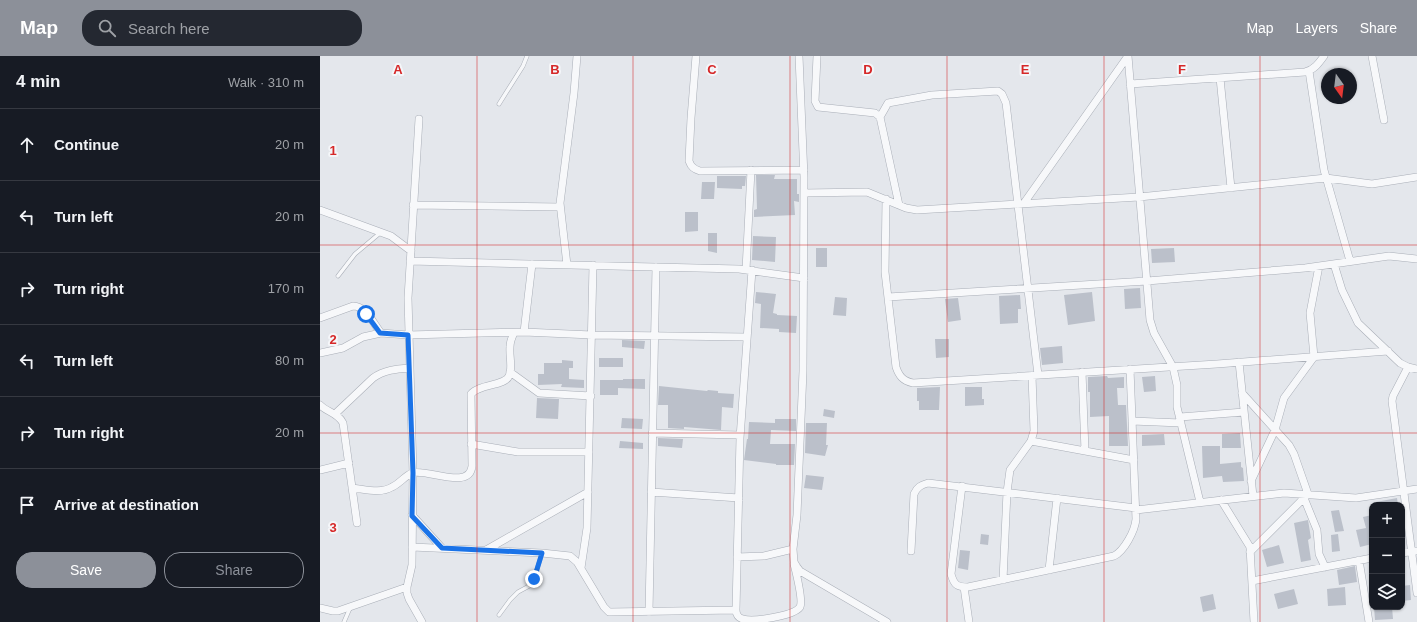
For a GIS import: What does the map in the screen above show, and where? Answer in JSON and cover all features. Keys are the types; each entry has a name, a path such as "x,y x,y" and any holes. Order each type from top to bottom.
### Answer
{"street":[{"path":"567,265 560,206 577,56"},
{"path":"696,56 689,161 694,169 700,171 804,170"},
{"path":"412,547 542,553 570,556 577,562 604,607 609,612 649,612 737,616 746,620 791,614 799,609 801,602 793,549 797,515 803,386 804,170 799,56"},
{"path":"817,56 815,101 818,107 875,114 880,117"},
{"path":"1021,204 1128,56"},
{"path":"1128,56 1150,320 1154,333 1173,367 1177,385 1177,404 1200,502"},
{"path":"1130,84 1309,71 1314,68 1324,56"},
{"path":"1372,56 1384,120"},
{"path":"1309,71 1326,178 1350,261"},
{"path":"1220,78 1231,188"},
{"path":"900,205 880,117 888,102 975,92 998,91 1002,94 1006,103 1016,199 1021,204 1035,375 1034,431 1030,441 1010,470 1007,492 1003,580"},
{"path":"419,119 408,298 413,473 412,547 410,575 406,587 409,599 422,622"},
{"path":"737,616 740,435 747,337 751,170"},
{"path":"804,193 862,191 917,210 1139,196 1326,178 1372,184 1417,177"},
{"path":"886,199 885,269 888,297 896,367 898,373 906,382 912,383 1173,367 1388,351"},
{"path":"414,205 560,206"},
{"path":"320,210 391,236 411,250"},
{"path":"888,297 1146,281 1319,266 1393,256 1417,259"},
{"path":"410,260 749,270 804,278"},
{"path":"524,332 532,264"},
{"path":"1334,264 1342,290 1358,323 1400,362 1408,367 1417,369"},
{"path":"580,568 587,535 593,265"},
{"path":"1251,481 1275,430 1284,398 1314,357 1310,313 1319,266"},
{"path":"649,612 656,267"},
{"path":"320,318 352,306 358,306 363,309 380,333"},
{"path":"352,488 388,489 413,473 460,478 468,476 472,470 471,394 477,389 506,380 508,378 510,372 510,348 514,332"},
{"path":"320,353 343,348 363,337 380,333 408,335 524,332 592,335 747,337"},
{"path":"1239,362 1253,496"},
{"path":"1408,367 1393,396 1392,401 1404,491 1415,551 1417,593"},
{"path":"335,414 379,373 387,370 410,368"},
{"path":"962,486 951,574 952,580 956,586 961,588 1003,580 1114,556 1119,553 1123,549 1134,526 1136,509 1130,369"},
{"path":"510,372 539,393 591,396"},
{"path":"1082,372 1085,451"},
{"path":"1242,393 1292,450 1317,530 1319,554 1325,567"},
{"path":"320,405 335,414 343,423 357,523"},
{"path":"1132,421 1181,420 1244,412"},
{"path":"652,433 740,435"},
{"path":"1030,441 1134,460"},
{"path":"471,444 518,452 589,452"},
{"path":"320,470 349,463"},
{"path":"911,551 914,494 917,488 922,484 928,483 962,486 1136,509 1284,493 1306,496 1356,498 1417,489"},
{"path":"485,550 588,492"},
{"path":"651,492 739,498"},
{"path":"1250,552 1306,496"},
{"path":"1049,570 1057,498"},
{"path":"1221,500 1248,543 1250,552 1254,622"},
{"path":"412,516 442,548"},
{"path":"737,557 764,556 793,549"},
{"path":"1405,553 1415,551"},
{"path":"1252,581 1369,558"},
{"path":"1359,560 1368,622"},
{"path":"794,562 800,571 887,622"},
{"path":"320,608 338,611 406,587"},
{"path":"964,587 969,622"}],"lane":[{"path":"499,104 523,66 527,56"},
{"path":"338,276 355,254 381,232"},
{"path":"499,615 518,592 531,584 542,553"},
{"path":"344,622 350,606"}],"building":[{"path":"756,175 775,175 774,179 797,179 797,194 799,194 799,202 794,201 795,215 754,217 754,210 757,209"},
{"path":"717,176 746,176 745,186 742,186 742,189 717,188"},
{"path":"702,182 715,182 714,199 701,199"},
{"path":"685,212 698,212 698,231 685,232"},
{"path":"708,233 717,233 717,253 708,251"},
{"path":"753,236 776,237 775,262 752,260"},
{"path":"816,248 827,248 827,267 816,267"},
{"path":"1174,248 1175,262 1152,263 1151,249"},
{"path":"1140,288 1141,308 1125,309 1124,289"},
{"path":"756,292 776,294 773,313 777,315 797,316 796,333 779,332 779,329 760,328 761,304 755,303"},
{"path":"1092,292 1095,321 1068,325 1064,295"},
{"path":"1020,295 1021,309 1018,309 1018,323 1000,324 999,296"},
{"path":"835,297 847,298 846,316 833,315"},
{"path":"958,298 961,320 948,322 945,299"},
{"path":"935,339 949,339 949,357 936,358"},
{"path":"622,340 645,341 644,349 622,347"},
{"path":"1062,346 1063,363 1042,365 1040,348"},
{"path":"599,358 623,358 623,367 599,367"},
{"path":"562,360 573,361 573,368 569,368 569,379 584,380 584,388 561,387 562,384 538,385 538,374 544,374 544,363 562,363"},
{"path":"1107,376 1108,378 1124,377 1124,388 1117,388 1118,405 1126,405 1128,446 1109,446 1109,416 1090,417 1090,392 1088,392 1088,377"},
{"path":"1155,376 1156,391 1144,392 1142,377"},
{"path":"645,379 645,389 618,388 618,395 600,395 600,380"},
{"path":"659,386 718,391 718,393 734,394 733,408 722,407 721,430 684,427 684,429 668,428 668,405 658,405"},
{"path":"940,387 939,410 919,410 917,388"},
{"path":"965,387 982,387 982,399 984,399 984,405 965,406"},
{"path":"537,398 559,399 558,419 536,418"},
{"path":"824,409 835,411 834,418 823,416"},
{"path":"622,418 643,419 642,429 621,428"},
{"path":"775,419 796,419 796,431 771,430 770,444 795,444 794,465 776,465 744,460 748,439 749,422 775,423"},
{"path":"806,423 827,423 826,445 828,445 825,456 805,453"},
{"path":"1240,433 1241,448 1222,448 1222,434"},
{"path":"1164,434 1165,445 1142,446 1142,435"},
{"path":"658,438 683,439 682,448 658,446"},
{"path":"620,441 643,443 643,449 619,448"},
{"path":"1202,446 1220,446 1220,464 1241,462 1244,481 1223,482 1222,476 1203,478"},
{"path":"806,475 824,477 822,490 804,488"},
{"path":"1397,498 1398,502 1376,502"},
{"path":"1339,510 1344,531 1335,532 1331,511"},
{"path":"1369,516 1369,545 1360,547 1356,530 1366,528 1363,517"},
{"path":"1308,520 1311,538 1308,540 1311,560 1301,562 1294,523"},
{"path":"981,534 989,535 988,545 980,544"},
{"path":"1338,534 1340,551 1332,552 1331,535"},
{"path":"1279,545 1284,563 1267,567 1262,550"},
{"path":"960,550 970,551 968,570 958,568"},
{"path":"1355,566 1357,582 1339,585 1337,570"},
{"path":"1410,585 1411,600 1405,601 1405,586"},
{"path":"1345,587 1346,605 1328,606 1327,589"},
{"path":"1294,589 1298,604 1278,609 1274,594"},
{"path":"1213,594 1216,609 1203,612 1200,597"},
{"path":"1374,610 1392,610 1393,619 1375,620"}],"route":[{"path":"366,314 380,333 408,335 413,473 412,516 442,548 542,553 534,579"}]}
